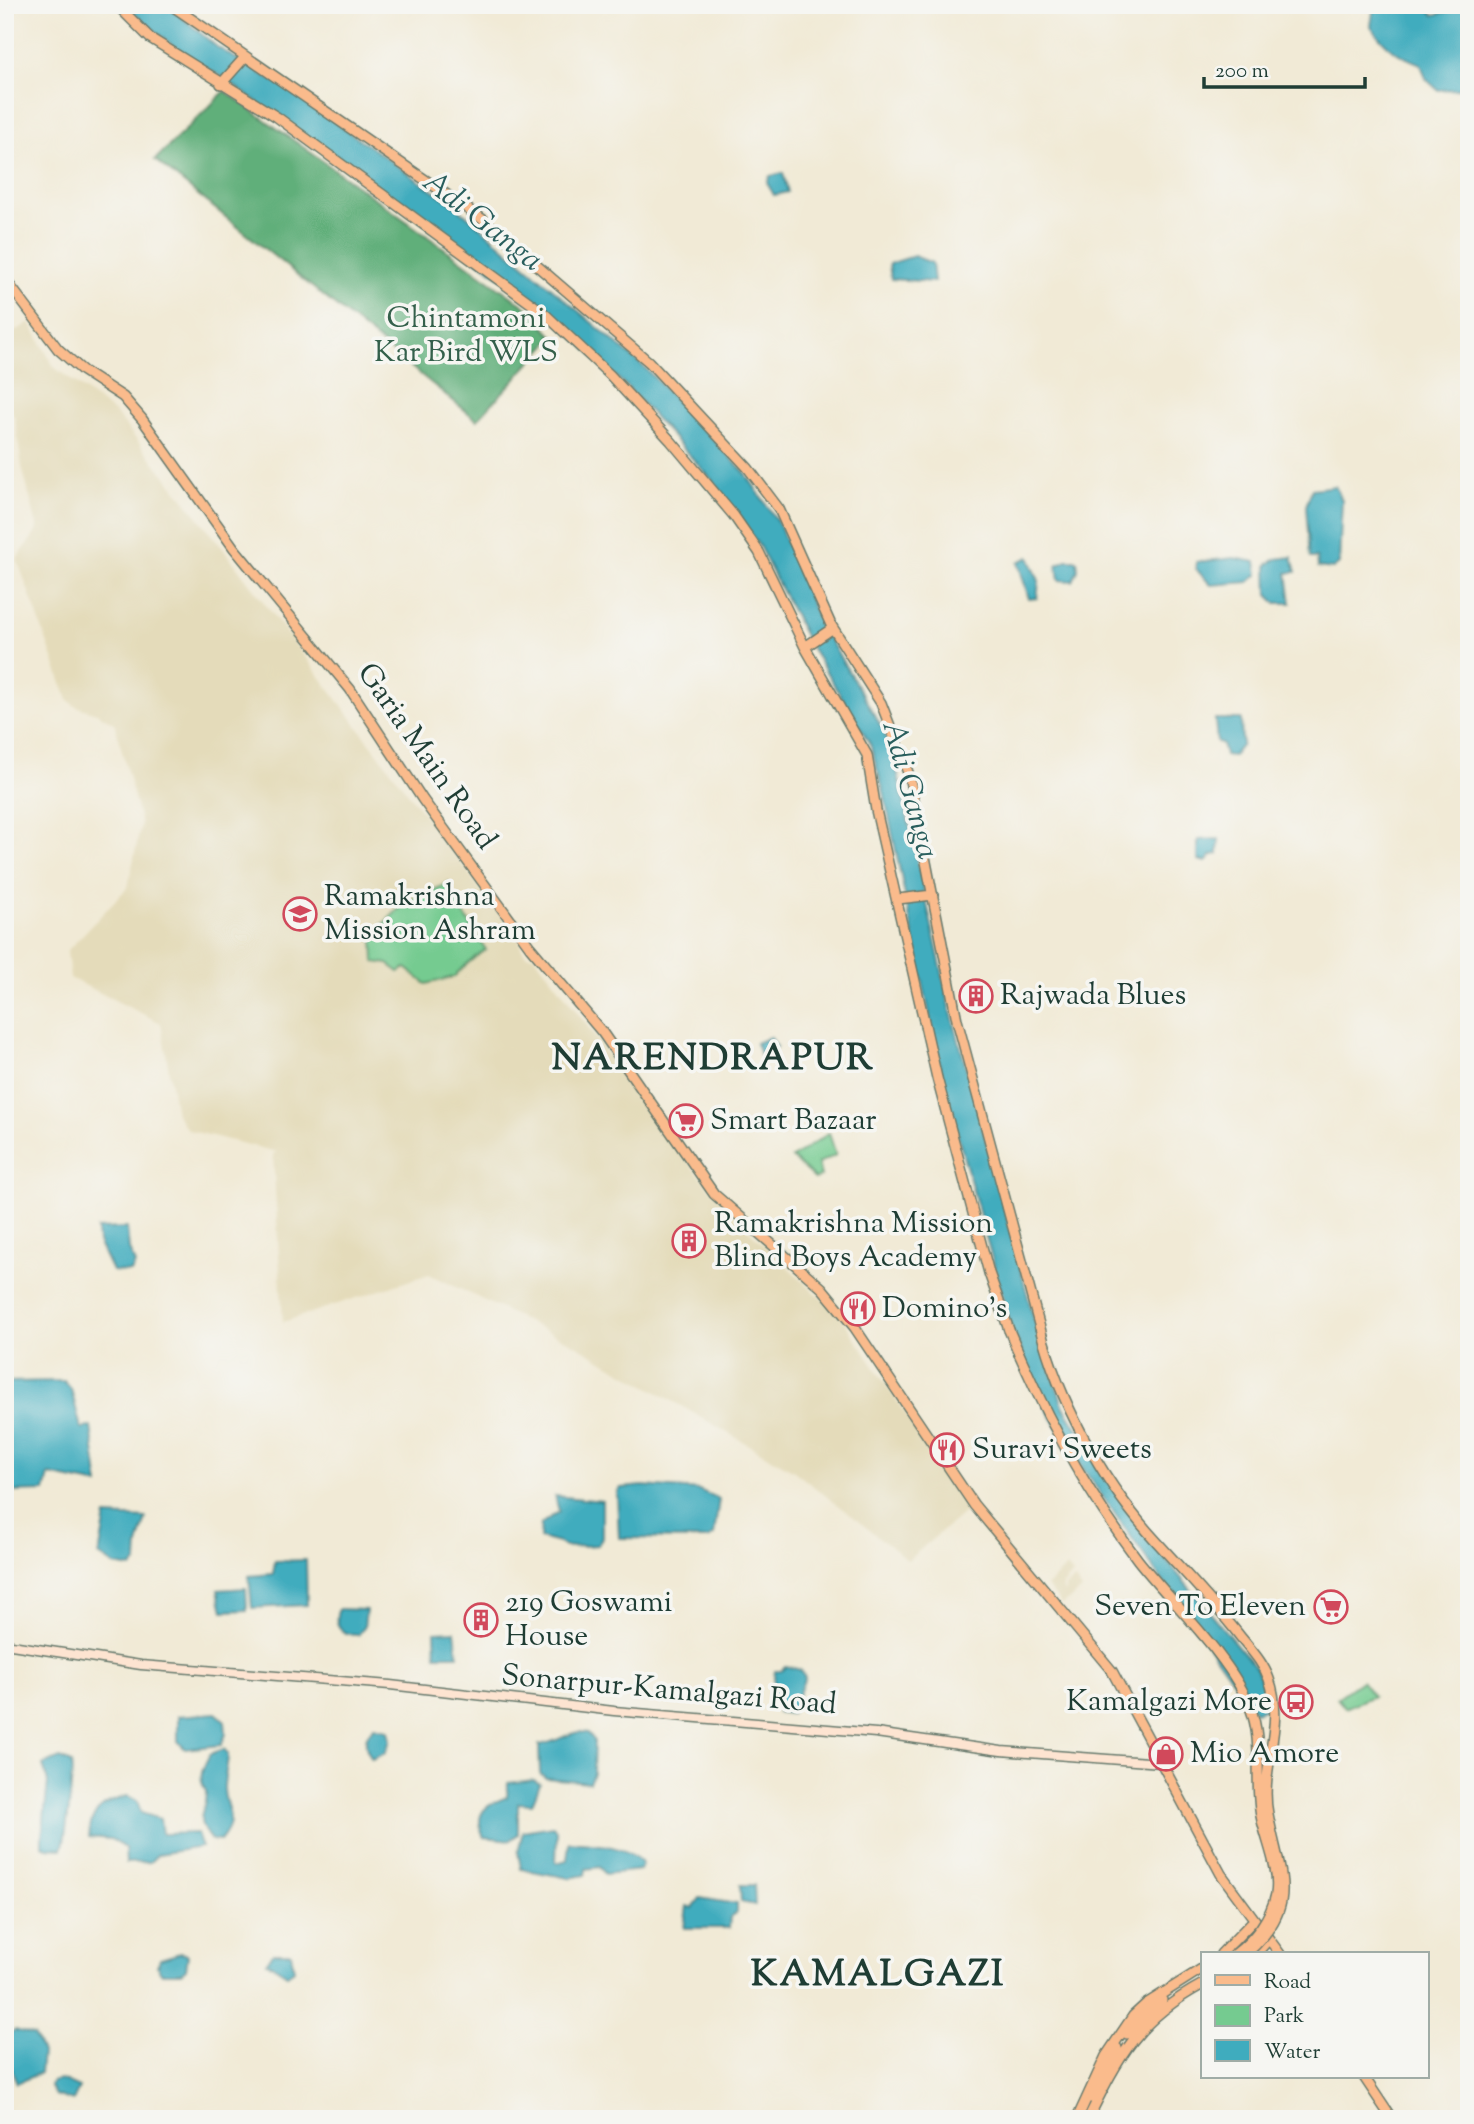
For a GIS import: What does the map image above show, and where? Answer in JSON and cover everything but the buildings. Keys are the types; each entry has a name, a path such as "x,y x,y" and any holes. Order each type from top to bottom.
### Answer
{"main road":[{"path":"117,5 150,38 277,117 544,313 586,351 671,441 734,516 759,552 867,755 876,810 937,1078 989,1273 1043,1412 1080,1474 1136,1556 1230,1670 1250,1706 1258,1738 1260,1814 1276,1885 1264,1922 1237,1952"},
{"path":"171,5 472,210 649,362 773,499 786,519 829,631 881,703 904,759 957,1020 1054,1375 1083,1437 1146,1530 1212,1601 1257,1657 1271,1684 1276,1708 1265,1797 1282,1868 1282,1896 1270,1928 1248,1952"},
{"path":"221,84 245,57"},
{"name":"Garia Main Road","path":"6,282 58,349 83,371 123,397 142,419 234,548 350,689 424,800 530,947 602,1032 714,1194 802,1270 839,1307 974,1505 1112,1671 1221,1874 1279,1952"},
{"path":"807,645 829,631"},
{"path":"898,899 933,895"},
{"name":"Sonarpur-Kamalgazi Road","path":"5,1644 141,1665 390,1685 614,1711 876,1733 1001,1751 1161,1763"},
{"path":"1223,1952 1253,1920"},
{"path":"1258,1952 1269,1939"},
{"path":"1078,2119 1106,2056 1133,2016 1146,2004 1201,1969"},
{"path":"1089,2117 1091,2104 1120,2042 1132,2027 1164,1998 1201,1976"},
{"path":"1078,2119 1091,2104 1139,2031 1171,2001 1201,1987"},
{"path":"1089,2117 1104,2098 1143,2032 1172,2007 1201,1987"},
{"path":"1365,2078 1392,2119"}],"shaded area":[{"name":"Ramakrishna Mission Ashram","path":"30,322 54,367 116,414 222,547 520,941 526,955 534,956 557,985 694,1169 731,1214 842,1318 968,1509 908,1560 794,1471 574,1344 429,1274 283,1322 273,1154 277,1152 188,1130 176,1114 161,1023 70,978 67,951 128,887 141,824 115,724 99,714 75,706 68,700 17,559 38,529 22,467 15,419 5,394 5,338"},
{"path":"1067,1567 1073,1574 1061,1588 1065,1593 1065,1587 1075,1580 1082,1590 1062,1605 1047,1586"}],"green space":[{"name":"Chintamoni Kar Bird WLS","path":"225,91 526,307 554,337 477,420 155,160"},
{"path":"449,883 453,896 486,950 454,977 426,984 406,968 399,972 388,964 374,962 373,934 406,902"},
{"path":"829,1133 836,1155 818,1163 821,1176 815,1179 792,1158"},
{"path":"1361,1681 1373,1696 1345,1708 1337,1698"}],"water":[{"path":"125,5 167,5 217,47 290,91 458,208 645,368 746,474 779,524 818,620 884,731 896,766 951,1011 1038,1334 1064,1407 1142,1531 1256,1668 1271,1706 1255,1712 1081,1466 1046,1408 1011,1327 944,1086 884,793 870,744 808,642 759,546 714,482 627,387 542,307 222,77 186,57"},
{"path":"1374,5 1415,5 1434,15 1469,5 1469,84 1457,89 1438,90 1426,79 1421,64 1392,49 1376,33 1371,26"},
{"path":"783,173 788,192 774,195 767,183 770,176"},
{"path":"914,256 932,263 934,282 891,279 889,264"},
{"path":"1335,486 1342,500 1339,564 1333,569 1318,567 1317,558 1310,558 1306,506 1312,489"},
{"path":"1029,557 1039,581 1037,598 1029,599 1018,562"},
{"path":"1292,557 1296,572 1287,573 1291,603 1276,603 1268,595 1267,565 1276,559"},
{"path":"1234,558 1256,562 1258,574 1249,582 1211,585 1196,569 1196,562"},
{"path":"1067,560 1077,560 1078,570 1073,581 1059,580 1057,565"},
{"path":"1215,719 1241,719 1242,745 1233,756 1225,755 1222,743 1217,742"},
{"path":"1219,839 1218,854 1212,855 1206,862 1198,860 1198,840"},
{"path":"770,1037 777,1047 761,1057 756,1043"},
{"path":"127,1228 129,1249 135,1264 131,1272 112,1271 98,1242 97,1229"},
{"path":"64,1381 71,1389 81,1428 91,1427 99,1485 49,1475 45,1491 5,1492 5,1382"},
{"path":"643,1486 699,1490 719,1499 714,1535 707,1539 619,1538 617,1492 621,1488"},
{"path":"555,1496 602,1501 602,1537 598,1545 565,1547 540,1538 541,1524 559,1511"},
{"path":"106,1516 146,1518 138,1545 137,1562 131,1568 114,1565 99,1555"},
{"path":"306,1560 307,1605 252,1608 249,1576 273,1574 275,1561"},
{"path":"246,1588 247,1610 223,1611 218,1590"},
{"path":"339,1609 366,1610 364,1627 358,1635 352,1635 340,1628 337,1619"},
{"path":"455,1631 458,1655 436,1655 435,1632"},
{"path":"786,1666 801,1670 805,1677 791,1714 778,1712 772,1694 775,1671 781,1671"},
{"path":"216,1713 225,1721 226,1734 221,1745 185,1749 178,1741 178,1716"},
{"path":"374,1727 388,1730 390,1741 385,1753 372,1759 366,1743"},
{"path":"579,1732 588,1733 594,1740 593,1774 589,1782 546,1778 540,1773 539,1745"},
{"path":"224,1749 228,1754 224,1788 230,1820 220,1841 211,1840 202,1826 201,1815 206,1791 201,1777 210,1754"},
{"path":"60,1758 71,1763 72,1769 62,1849 47,1848 42,1844 48,1782 43,1765"},
{"path":"534,1780 540,1784 532,1804 518,1803 518,1834 511,1840 484,1837 480,1821 484,1810 507,1797 508,1783"},
{"path":"128,1796 137,1801 141,1813 160,1819 162,1834 197,1833 202,1847 158,1854 150,1862 126,1863 125,1848 111,1839 89,1837 95,1814 105,1804"},
{"path":"553,1826 557,1832 556,1863 567,1860 569,1842 588,1843 628,1852 642,1864 640,1870 605,1874 600,1867 586,1869 585,1875 569,1878 521,1869 518,1852 523,1831"},
{"path":"740,1885 754,1885 755,1905 741,1902"},
{"path":"700,1898 737,1904 737,1913 730,1917 729,1928 684,1928 687,1906 693,1908"},
{"path":"180,1953 188,1955 186,1969 181,1973 161,1973 157,1966 160,1959"},
{"path":"273,1953 291,1953 294,1970 287,1975 267,1962"},
{"path":"15,2030 34,2035 42,2053 40,2073 17,2083 5,2054 6,2035"},
{"path":"61,2080 79,2088 73,2101 55,2095 50,2087 51,2082"}],"place":[{"name":"Ramakrishna Mission Ashram","path":"300,914"},
{"name":"Rajwada Blues","path":"976,996"},
{"name":"Smart Bazaar","path":"686,1121"},
{"name":"Ramakrishna Mission Blind Boys Academy","path":"689,1241"},
{"name":"Domino's","path":"858,1309"},
{"name":"Suravi Sweets","path":"947,1450"},
{"name":"Seven To Eleven","path":"1331,1607"},
{"name":"219 Goswami House","path":"481,1620"},
{"name":"Kamalgazi More","path":"1296,1702"},
{"name":"Mio Amore","path":"1166,1754"}],"district":[{"name":"NARENDRAPUR","path":"713,1060"},
{"name":"KAMALGAZI","path":"878,1976"}],"water label":[{"name":"Adi Ganga","path":"482,222"},
{"name":"Adi Ganga","path":"909,790"}]}
